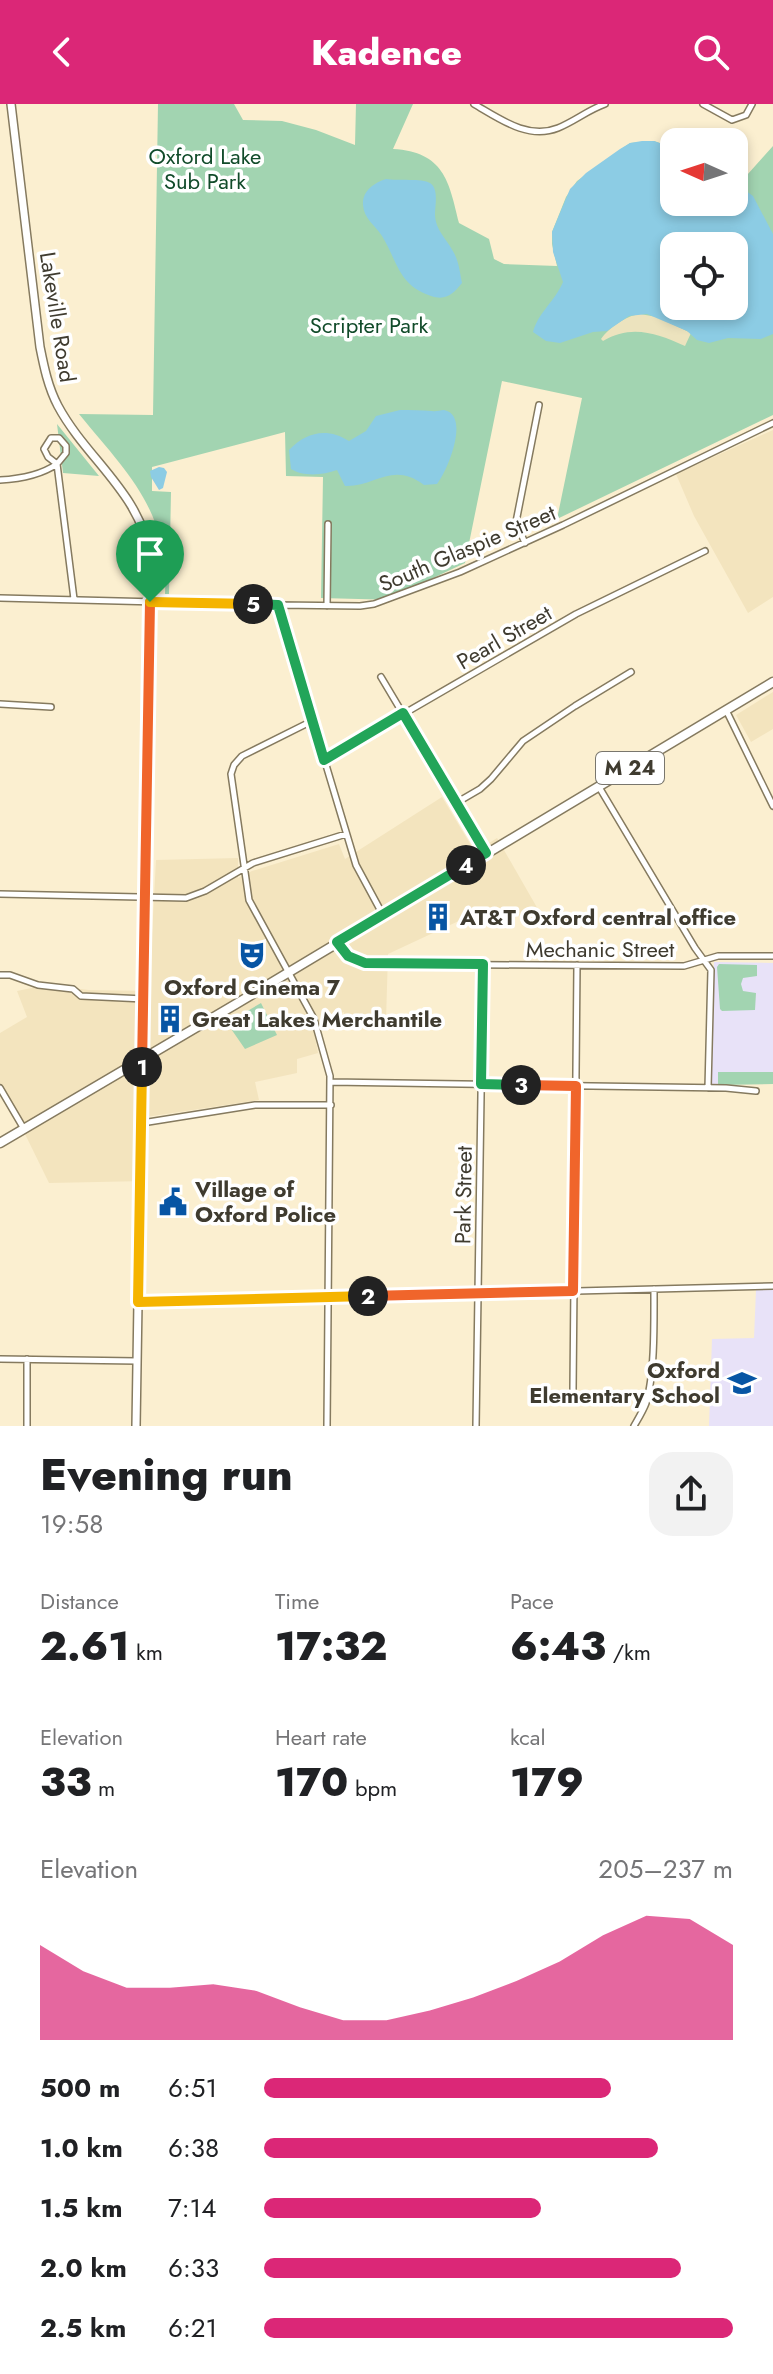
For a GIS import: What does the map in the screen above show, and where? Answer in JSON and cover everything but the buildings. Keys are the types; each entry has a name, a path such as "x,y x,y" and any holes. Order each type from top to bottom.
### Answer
{"main road":[{"name":"Lakeville Road","path":"11,104 40,347 46,374 65,418 137,513 150,554 136,1426"},
{"name":"M 24","path":"0,1143 773,682"}],"street":[{"path":"474,104 524,131 536,132 558,128 605,104"},
{"path":"703,104 732,120 746,115 752,104"},
{"path":"525,543 516,522 539,405"},
{"name":"South Glaspie Street","path":"0,598 327,606 374,604 460,572 525,543 773,423"},
{"path":"0,480 49,469 57,464 66,453 66,446 59,438 51,438 44,449 57,464 74,599"},
{"path":"327,606 328,524"},
{"name":"Pearl Street","path":"324,760 597,602 705,551"},
{"path":"278,605 346,834 361,877 383,915"},
{"path":"456,803 491,779 523,741 631,672"},
{"path":"381,677 486,853"},
{"path":"0,704 51,707"},
{"path":"726,710 773,806"},
{"path":"312,721 246,754 231,772 253,909 317,1025 331,1082 327,1426"},
{"path":"598,787 711,970 708,1088"},
{"path":"0,894 185,898 195,896 244,868 346,834"},
{"name":"Mechanic Street","path":"337,942 348,956 365,963 684,966 722,955 773,956"},
{"name":"Park Street","path":"476,1426 483,964"},
{"path":"573,1390 577,965"},
{"path":"0,975 10,975 38,985 73,989 81,996 144,999"},
{"path":"331,1082 756,1091"},
{"path":"0,1088 24,1129"},
{"path":"142,1123 255,1105 331,1105"},
{"path":"138,1302 773,1286"},
{"path":"634,1426 647,1395 653,1342 654,1289"},
{"path":"0,1359 137,1361"},
{"path":"27,1359 27,1426"}],"shaded area":[{"path":"773,430 773,597 748,613 694,516 676,474"},
{"path":"773,692 773,729 751,742 736,715"},
{"path":"442,797 475,852 497,838 539,911 470,927 463,919 388,954 386,1021 345,1021 344,1012 313,1024 318,1053 297,1059 297,1073 255,1082 259,1100 146,1117 146,1181 49,1183 0,1083 0,1033 27,1017 17,991 46,985 89,990 149,991 156,860 238,858 238,878 339,844 345,859"},
{"path":"714,962 773,963 773,1083 708,1084"},
{"name":"Oxford Elementary School","path":"773,1289 773,1426 709,1426 712,1339 754,1338 756,1290"}],"green space":[{"name":"Scripter Park","path":"158,104 234,104 243,120 282,121 355,145 356,104 413,104 393,149 410,151 434,163 452,194 459,223 489,239 494,259 504,264 557,266 552,232 566,197 577,181 630,143 660,143 660,216 748,216 748,174 773,146 773,415 557,519 582,398 502,381 465,563 397,595 396,600 321,598 323,477 286,476 285,432 152,467 152,491 171,492 169,594 165,594 160,539 142,495 79,414 153,415"},
{"path":"57,424 99,476 63,473"},
{"path":"719,964 757,965 757,976 743,978 741,984 743,991 756,993 755,1010 720,1009"},
{"path":"261,1003 277,1035 245,1049 227,1023"},
{"path":"718,1072 773,1072 773,1084 718,1085"}],"sand":[{"path":"640,314 657,317 691,333 685,346 644,332 601,339 629,317"}],"water":[{"path":"642,141 660,143 660,216 748,216 748,192 753,196 773,234 773,334 761,339 728,338 709,343 697,340 687,331 661,320 748,320 748,232 660,232 660,320 647,314 629,316 607,331 593,332 560,343 546,341 533,332 563,282 553,252 552,232 570,189 586,173 620,149"},
{"path":"386,179 421,181 433,186 437,225 456,256 462,283 449,296 431,296 412,286 365,214 363,200 367,192"},
{"path":"400,410 444,410 452,414 456,422 454,444 437,484 424,485 413,478 393,475 345,486 337,470 314,474 291,469 289,450 302,439 325,433 349,441 366,431 376,416"},
{"path":"159,467 167,472 163,488 159,490 150,471"}],"place":[{"name":"AT&T Oxford central office","path":"438,917"},
{"name":"Oxford Cinema 7","path":"252,955"},
{"name":"Great Lakes Merchantile","path":"170,1019"},
{"name":"Village of Oxford Police","path":"173,1202"},
{"name":"Oxford Elementary School","path":"742,1383"}],"route":[{"path":"150,602 278,605 324,760 403,713 486,853 337,942 348,956 365,963 483,964 481,1084 576,1086 573,1291 138,1302 150,602"}],"park label":[{"name":"Oxford Lake Sub Park","path":"205,168"}]}
